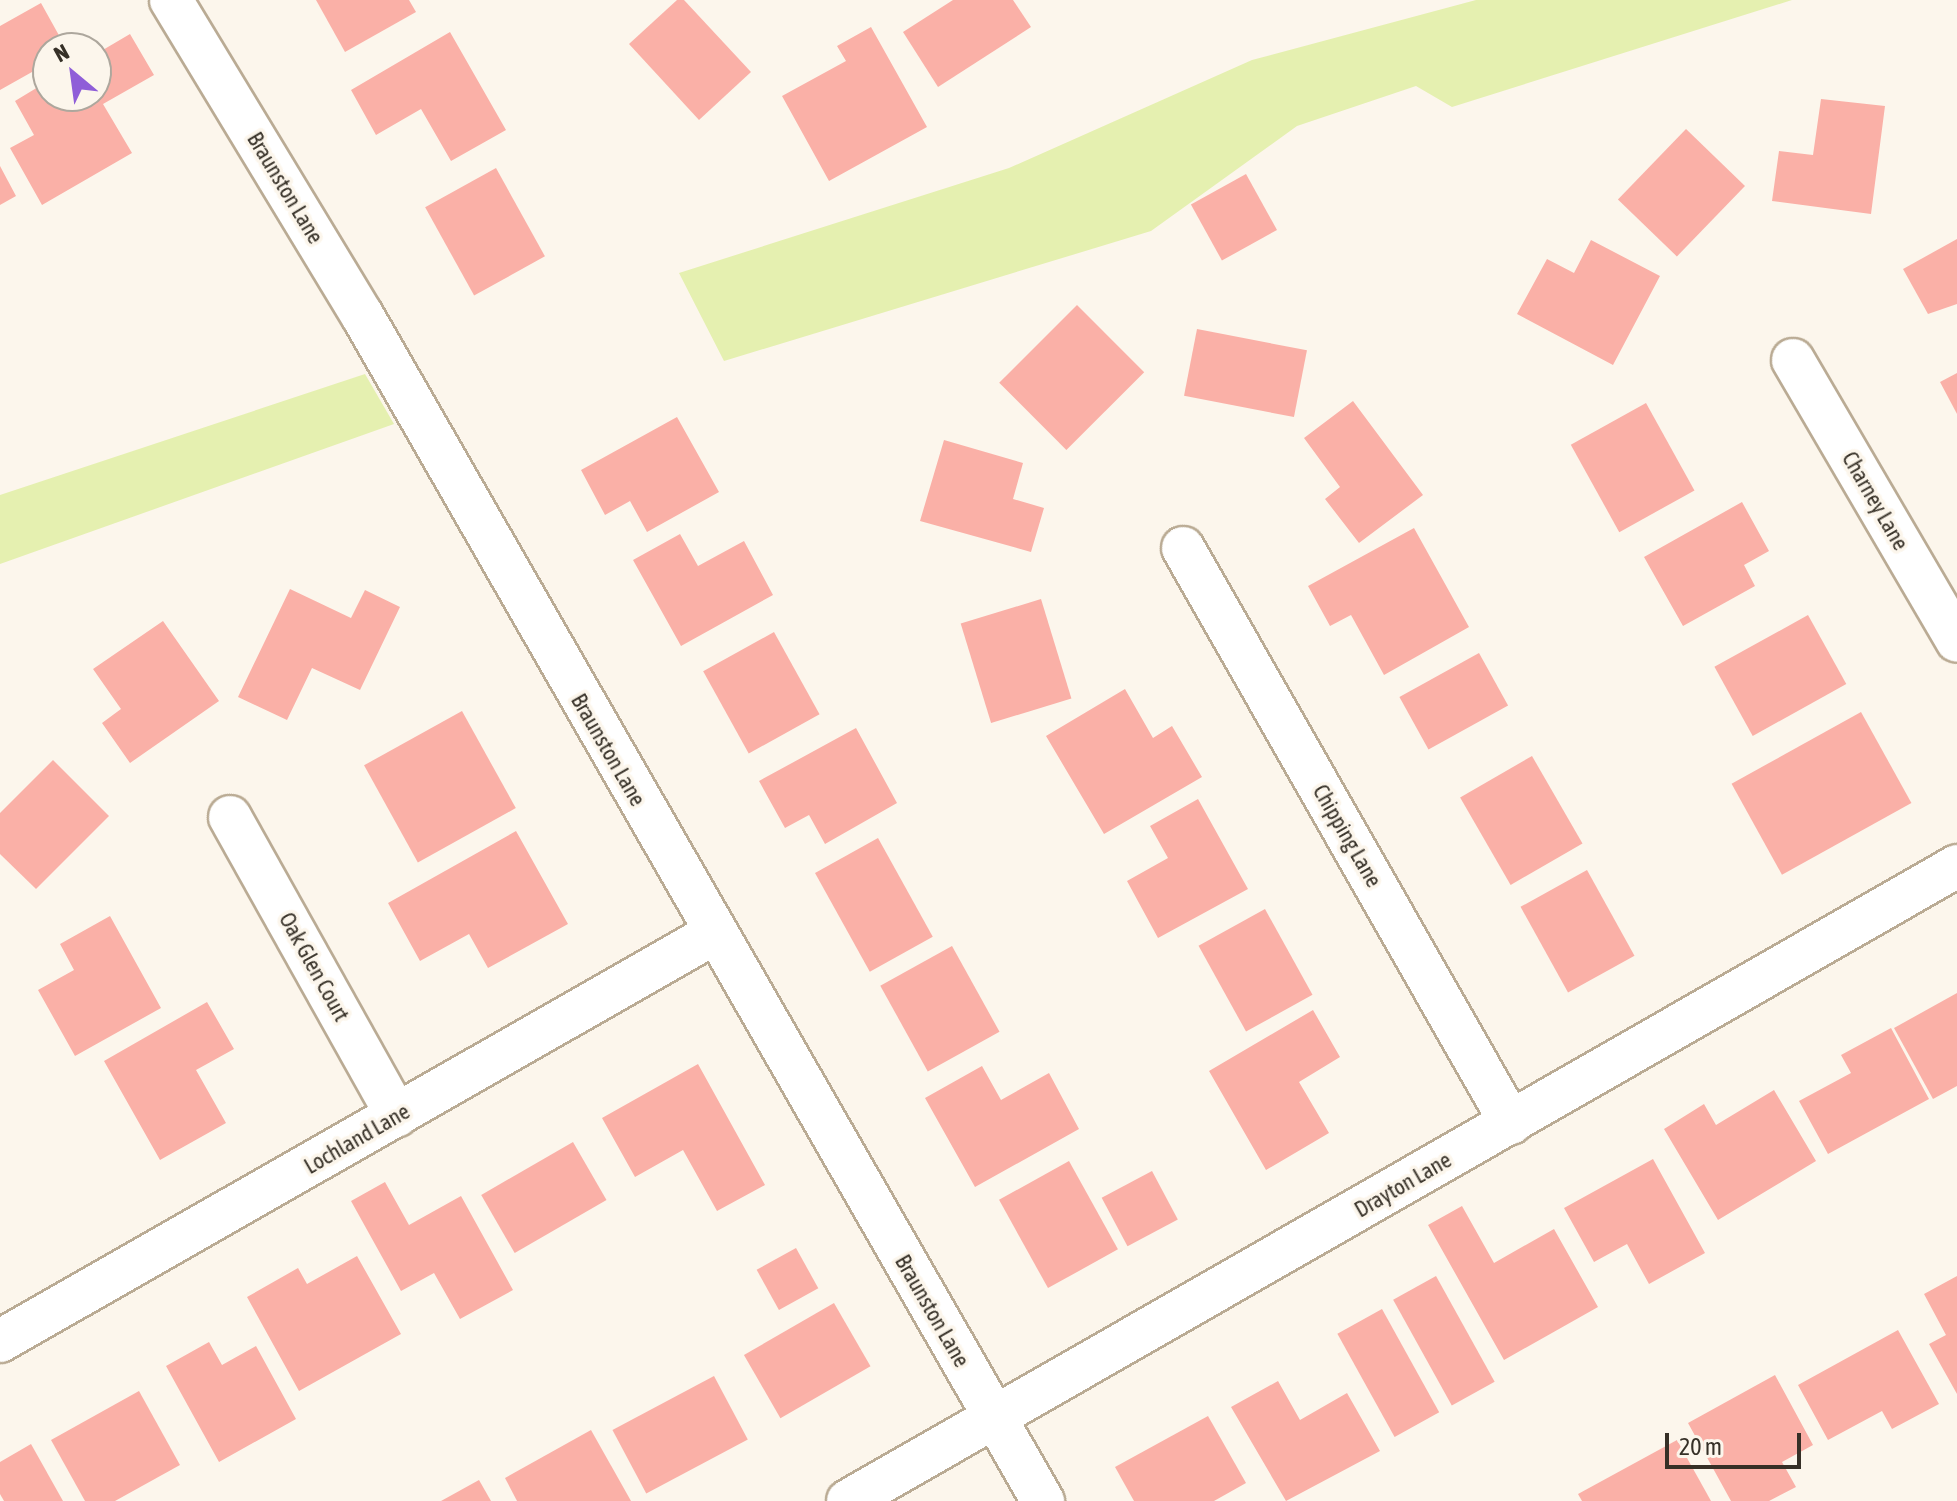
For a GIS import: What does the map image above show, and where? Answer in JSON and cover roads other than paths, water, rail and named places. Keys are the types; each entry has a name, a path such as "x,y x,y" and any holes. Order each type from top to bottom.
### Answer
{"street":[{"name":"Braunston Lane","path":"171,0 362,315 713,934 1043,1501"},
{"name":"Charney Lane","path":"1793,360 1957,641"},
{"name":"Chipping Lane","path":"1183,548 1511,1123"},
{"name":"Oak Glen Court","path":"230,817 397,1116"},
{"name":"Drayton Lane","path":"848,1501 1957,866"},
{"name":"Lochland Lane","path":"0,1341 713,934"}]}
